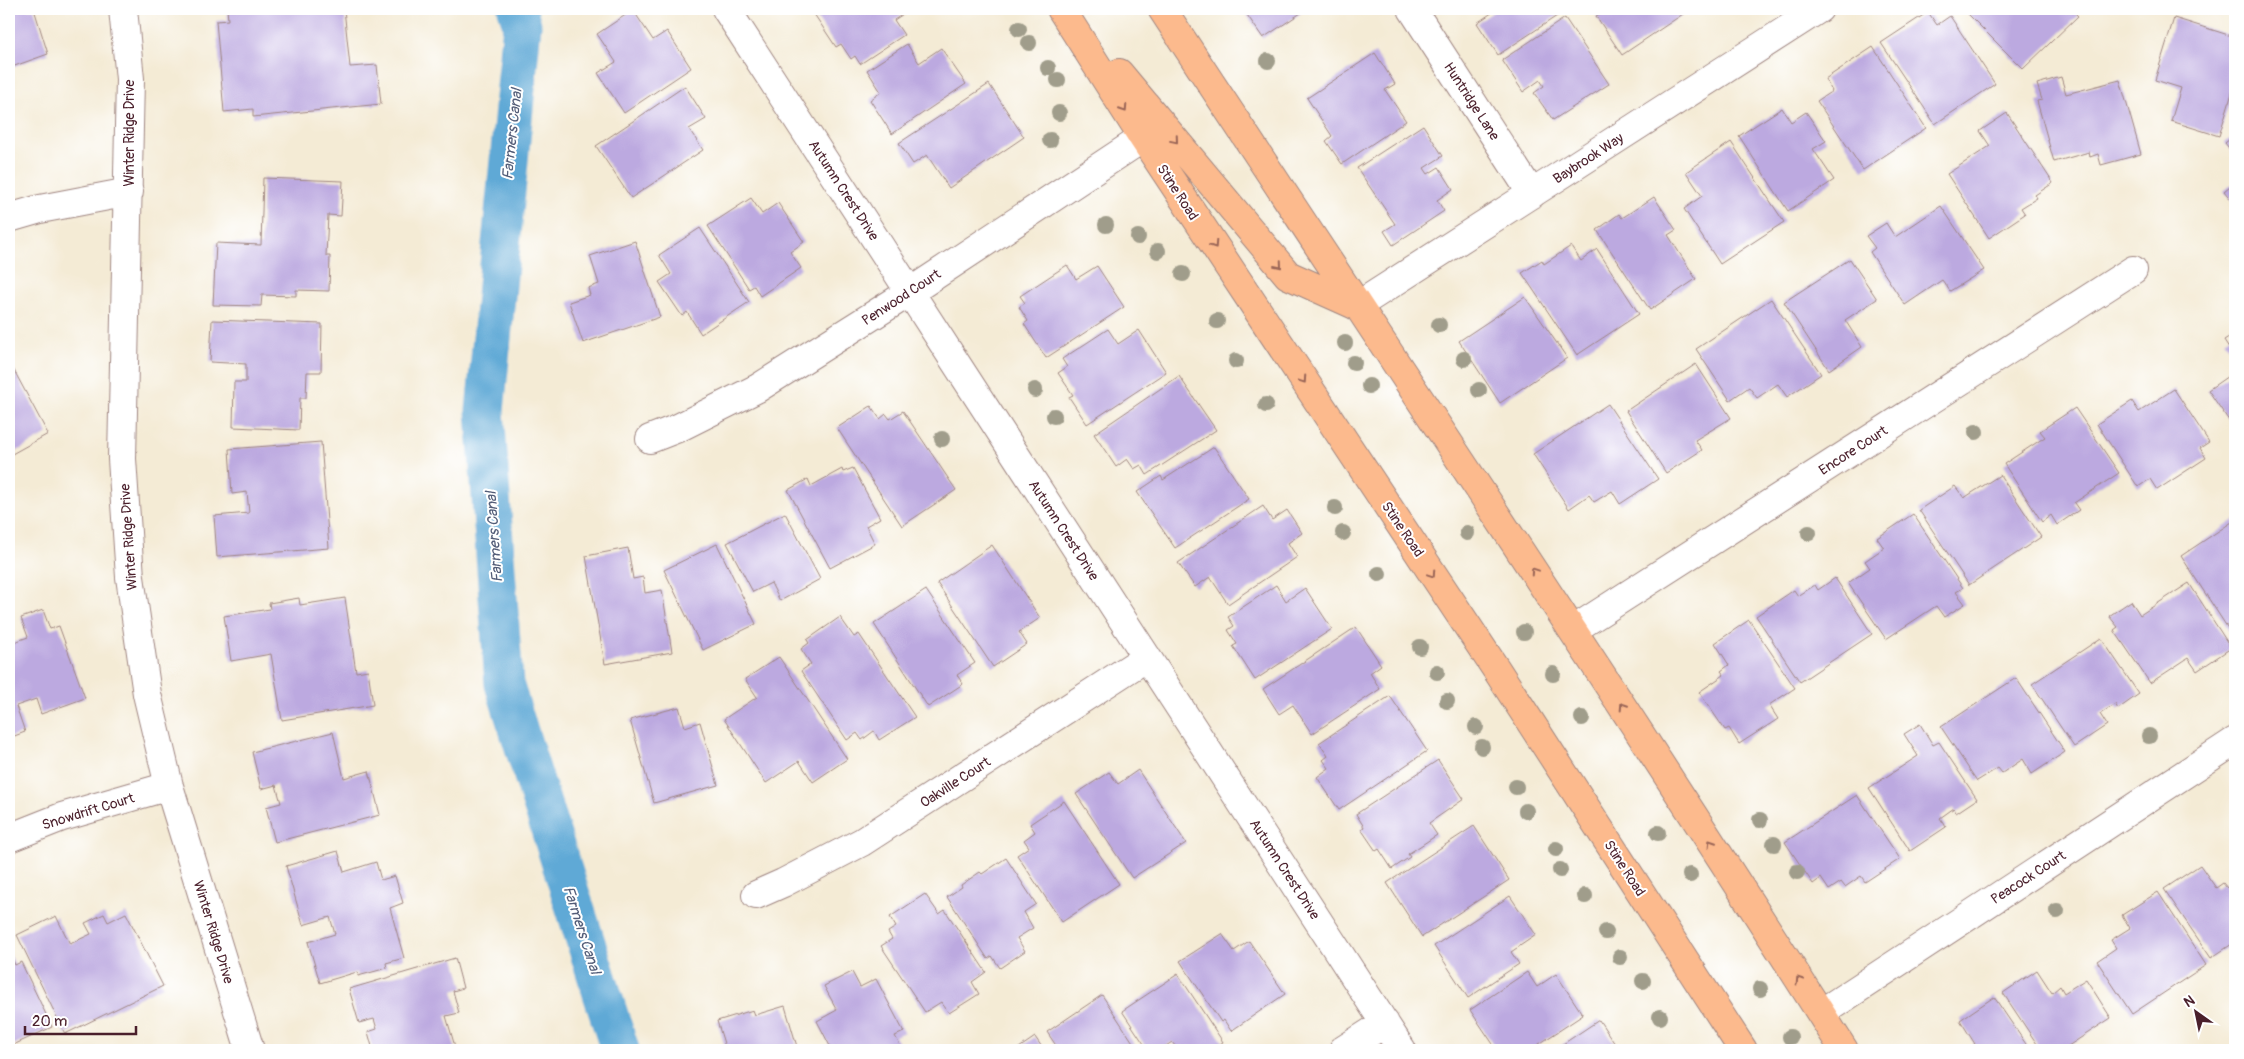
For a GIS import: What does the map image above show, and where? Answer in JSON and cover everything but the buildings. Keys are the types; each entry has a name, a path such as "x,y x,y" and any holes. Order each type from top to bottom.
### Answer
{"main road":[{"name":"Stine Road","path":"1061,9 1143,138 1490,660 1743,1050"},
{"path":"1065,9 1288,275 1357,306"},
{"path":"1162,9 1357,306 1574,630 1844,1050"}],"street":[{"name":"Winter Ridge Drive","path":"123,9 130,79 122,459 130,577 148,694 169,786 250,1050"},
{"name":"Autumn Crest Drive","path":"726,9 1402,1050"},
{"name":"Huntridge Lane","path":"1412,9 1532,194"},
{"name":"Baybrook Way","path":"1357,306 1819,9"},
{"name":"Penwood Court","path":"650,440 758,388 910,292 1143,138"},
{"path":"9,218 40,209 129,192"},
{"name":"Encore Court","path":"1574,630 2133,270"},
{"name":"Oakville Court","path":"756,895 862,842 1147,658"},
{"name":"Peacock Court","path":"1821,1013 2235,741"},
{"name":"Snowdrift Court","path":"9,838 62,817 169,786"},
{"path":"1344,1050 1385,1023"}],"waterway":[{"name":"Farmers Canal","path":"517,9 522,25 485,411 504,684 620,1050"}]}
